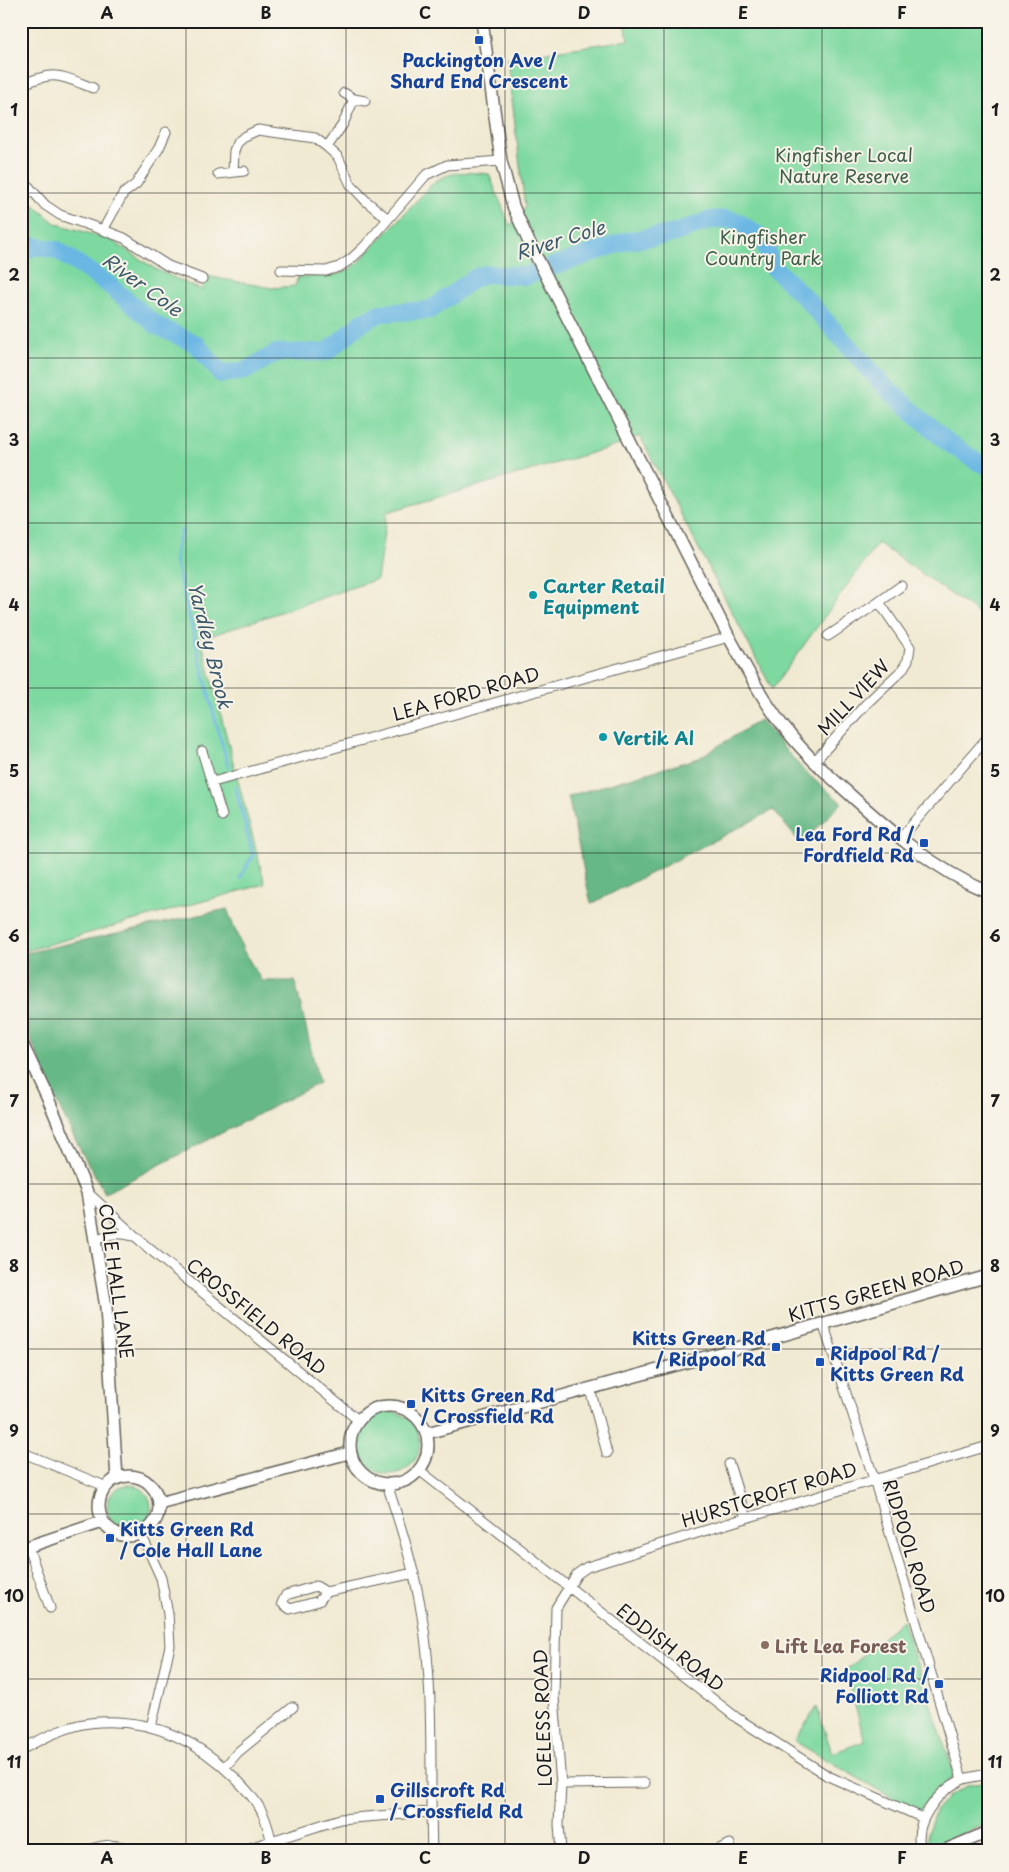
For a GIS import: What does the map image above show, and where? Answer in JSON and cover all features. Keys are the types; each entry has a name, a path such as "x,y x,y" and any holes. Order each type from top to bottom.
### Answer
{"street":[{"path":"482,21 501,161 513,206 528,240 747,670 786,731 814,762 900,839 958,878 988,892"},
{"path":"21,85 40,77 58,75 93,88"},
{"path":"344,93 354,99 365,101"},
{"path":"327,147 343,124 354,99"},
{"path":"233,172 234,151 237,143 245,136 258,130 315,138 338,158 351,185 366,202 388,219"},
{"path":"103,230 123,194 136,184 159,148 166,132"},
{"path":"281,270 326,271 338,267 351,259 364,247 426,175 447,165 501,161"},
{"path":"218,174 244,171"},
{"path":"21,178 45,205 60,215 124,238 168,266 202,279"},
{"path":"828,636 901,586"},
{"name":"MILL VIEW","path":"814,762 866,704 902,670 908,660 910,647 908,642 879,602"},
{"name":"LEA FORD ROAD","path":"213,782 729,637"},
{"path":"900,839 988,737"},
{"path":"202,751 222,816"},
{"name":"COLE HALL LANE","path":"21,1041 47,1096 87,1192 107,1316 117,1479"},
{"name":"CROSSFIELD ROAD","path":"87,1192 136,1237 358,1420"},
{"path":"96,1240 109,1234 121,1233 136,1237"},
{"name":"KITTS GREEN ROAD","path":"427,1433 988,1276"},
{"name":"RIDPOOL ROAD","path":"823,1323 874,1480 962,1779"},
{"path":"590,1388 607,1453"},
{"path":"396,1406 402,1407 417,1418 427,1433 429,1442 427,1456 419,1470 405,1481 387,1484 372,1481 361,1473 349,1453 352,1431 358,1420 368,1411 377,1407 396,1406"},
{"name":"HURSTCROFT ROAD","path":"568,1587 577,1574 587,1567 988,1446"},
{"path":"21,1452 107,1486"},
{"path":"159,1503 349,1453"},
{"path":"729,1464 746,1518"},
{"name":"EDDISH ROAD","path":"419,1470 737,1718 828,1776 923,1818"},
{"path":"129,1477 142,1479 152,1487 156,1494 159,1503 156,1520 141,1534 132,1536 120,1535 110,1530 102,1522 99,1504 107,1486 117,1479 129,1477"},
{"path":"387,1484 414,1573 422,1616 428,1677 432,1851"},
{"path":"50,1608 25,1548 102,1522"},
{"path":"141,1534 161,1578 170,1646 151,1727"},
{"path":"326,1592 414,1573"},
{"name":"LOELESS ROAD","path":"561,1851 559,1826 561,1784 554,1697 556,1608 568,1587"},
{"path":"224,1768 238,1752 293,1708"},
{"path":"21,1750 43,1737 98,1722 151,1727 202,1749 244,1788 263,1813 274,1851"},
{"path":"921,1851 918,1841 923,1818 943,1791 962,1779 988,1774"},
{"path":"561,1784 645,1784"},
{"path":"240,1851 340,1820 430,1812"},
{"path":"943,1851 988,1832"},
{"path":"88,1851 98,1846 111,1844 124,1846 134,1851"},
{"path":"714,1850 730,1844"}],"green space":[{"name":"Kingfisher Country Park","path":"625,21 988,21 988,620 878,543 772,689 640,436 619,445 387,512 377,579 201,639 265,884 21,952 21,194 55,223 111,240 157,270 202,290 206,276 272,288 295,286 298,277 329,276 350,269 357,264 435,181 455,173 489,174 510,226 525,207 507,58 628,40"},
{"path":"760,720 804,771 842,803 801,844 773,810 591,904 568,796 699,758"},
{"path":"227,909 243,950 262,981 295,981 319,1083 105,1193 58,1105 29,1035 21,1022 21,954"},
{"path":"389,1412 401,1415 411,1421 417,1431 420,1443 417,1455 411,1465 401,1471 389,1474 377,1471 367,1465 361,1455 358,1443 361,1431 367,1421 377,1415"},
{"path":"125,1485 133,1485 145,1491 151,1507 145,1523 133,1529 125,1529 113,1523 107,1511 107,1503 113,1491"},
{"path":"902,1620 955,1776 941,1787 918,1813 794,1741 817,1707 832,1753 865,1741 845,1671"},
{"path":"988,1782 988,1823 928,1849 927,1833 936,1810 949,1796 969,1785"}],"waterway":[{"name":"River Cole","path":"21,253 34,246 57,250 109,285 157,326 196,344 221,374 245,371 276,353 327,352 360,324 380,313 430,310 476,277 486,274 526,276 626,241 672,234 710,220 727,219 738,222 764,239 771,265 806,299 882,384 947,442 976,461 988,466"},
{"name":"Yardley Brook","path":"182,530 177,543 175,560 229,768"},
{"name":"Yardley Brook","path":"235,786 253,855 240,878"}],"place":[{"name":"Packington Ave / Shard End Crescent","path":"479,40"},
{"name":"Carter Retail Equipment","path":"533,595"},
{"name":"Vertik Al","path":"603,737"},
{"name":"Lea Ford Rd / Fordfield Rd","path":"924,843"},
{"name":"Kitts Green Rd / Ridpool Rd","path":"776,1347"},
{"name":"Ridpool Rd / Kitts Green Rd","path":"820,1362"},
{"name":"Kitts Green Rd / Crossfield Rd","path":"411,1404"},
{"name":"Kitts Green Rd / Cole Hall Lane","path":"110,1538"},
{"name":"Lift Lea Forest","path":"765,1645"},
{"name":"Ridpool Rd / Folliott Rd","path":"939,1684"},
{"name":"Gillscroft Rd / Crossfield Rd","path":"380,1799"}],"park label":[{"name":"Kingfisher Local Nature Reserve","path":"844,164"}]}
